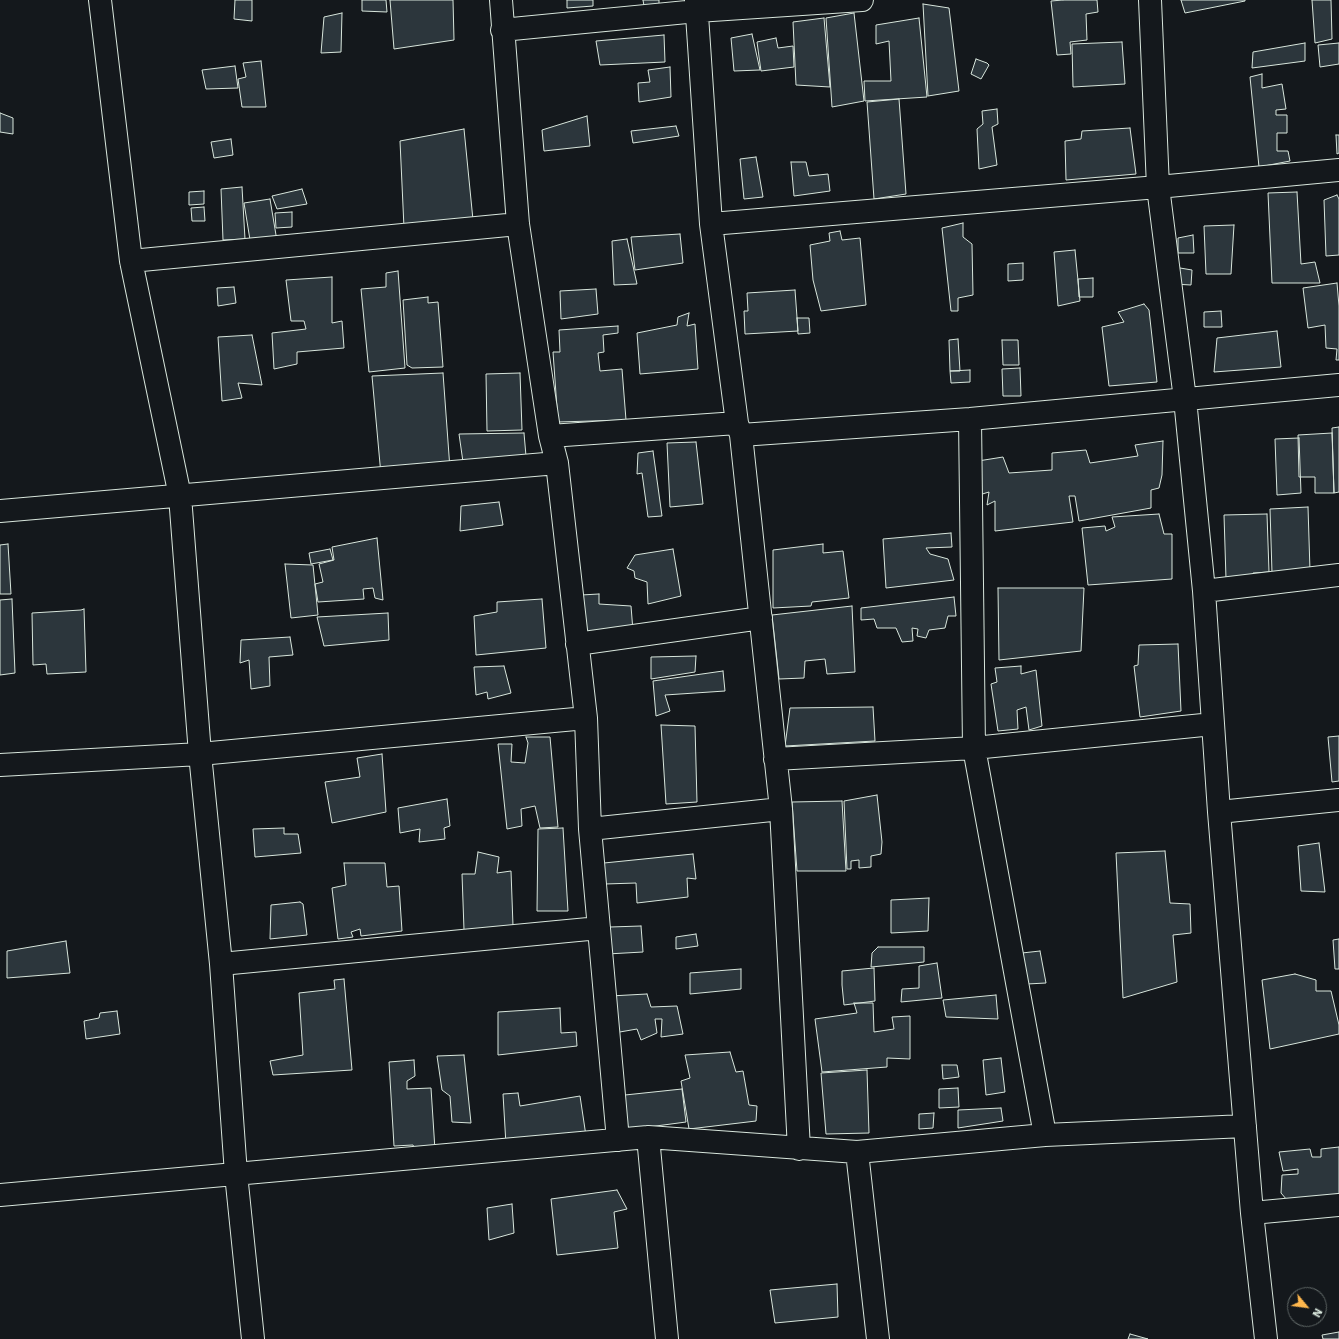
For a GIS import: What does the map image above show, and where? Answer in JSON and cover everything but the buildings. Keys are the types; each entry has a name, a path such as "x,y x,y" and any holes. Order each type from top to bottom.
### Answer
{"street":[{"path":"100,0 131,261 180,496 200,754 221,964 236,1174 253,1339"},
{"path":"501,0 502,30 518,224 550,436 557,463 586,718 590,829 618,1140"},
{"path":"502,30 696,6 862,0"},
{"path":"1150,0 1158,187 1185,399 1204,591 1219,812 1252,1213 1266,1339"},
{"path":"696,6 711,224 739,429 781,809 799,1149"},
{"path":"711,224 1158,187 1339,170"},
{"path":"131,261 518,224"},
{"path":"550,436 970,419 1339,385"},
{"path":"970,419 974,748 1045,1135"},
{"path":"0,511 557,463"},
{"path":"1204,591 1339,575"},
{"path":"577,644 761,618"},
{"path":"0,765 200,754 586,718"},
{"path":"776,759 974,748 1213,724"},
{"path":"1219,812 1339,800"},
{"path":"590,829 781,809"},
{"path":"221,964 599,928"},
{"path":"0,1195 648,1137 857,1152 1045,1135 1245,1126"},
{"path":"648,1137 667,1339"},
{"path":"857,1152 878,1339"},
{"path":"1252,1213 1339,1205"}]}
